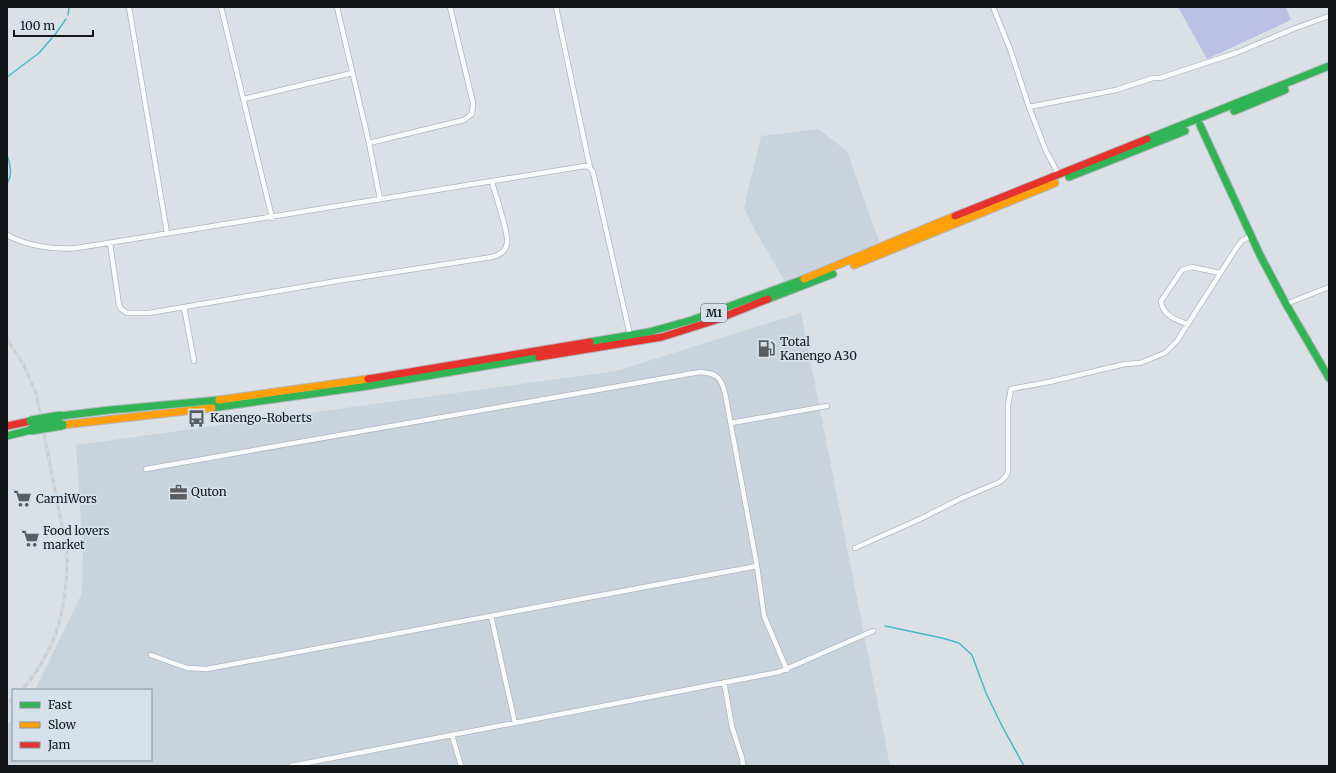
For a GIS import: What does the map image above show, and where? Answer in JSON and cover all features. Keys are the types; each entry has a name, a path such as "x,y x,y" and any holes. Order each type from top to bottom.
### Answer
{"main road":[{"name":"M1","path":"631,339 677,325 809,277 920,230 1329,66"},
{"name":"M1","path":"7,426 31,421 194,411 368,386 631,339 662,337 756,305 1329,72"},
{"path":"1200,125 1250,236 1286,304 1329,378"},
{"name":"M1","path":"7,436 61,420"}],"street":[{"path":"129,7 167,233"},
{"path":"221,7 272,218"},
{"path":"337,7 369,144 380,199"},
{"path":"369,144 464,120 472,114 474,103 450,7"},
{"path":"556,7 590,168 593,172 631,339"},
{"path":"993,7 1010,49 1029,107 1046,151 1059,175"},
{"path":"1029,107 1116,90 1152,78 1160,78 1236,53 1293,28 1329,16"},
{"path":"244,99 352,73"},
{"path":"7,235 21,242 70,249 272,218 579,167 590,168"},
{"path":"110,243 121,309 132,314 492,258 506,248 507,237 492,182"},
{"path":"856,548 1004,479 1008,472 1008,405 1011,389 1049,382 1125,364 1140,363 1165,353 1177,341 1237,247 1242,241 1250,236"},
{"path":"1187,324 1164,312 1161,301 1182,270 1192,267 1220,274"},
{"path":"1286,304 1329,287"},
{"path":"184,307 194,361"},
{"path":"146,469 700,372 712,373 719,378 723,384 725,393 757,566 764,616 787,670"},
{"path":"731,423 827,406"},
{"path":"151,655 187,668 206,669 757,566"},
{"path":"491,616 515,723"},
{"path":"291,766 779,672 787,670 873,631"},
{"path":"724,682 732,727 742,758 743,766"},
{"path":"452,735 461,766"}],"shaded area":[{"path":"1178,7 1286,7 1291,20 1207,59"},
{"path":"818,129 847,151 880,244 786,283 756,232 744,208 761,136"},
{"path":"801,313 890,766 7,766 7,725 12,720 12,761 152,761 152,689 35,689 82,593 83,555 76,445 616,371"}],"waterway":[{"path":"68,15 69,7"},
{"path":"54,36 66,19"},
{"path":"7,77 39,53 52,38"},
{"path":"7,155 10,165 10,177 7,184"},
{"path":"885,626 959,643 972,655 986,693 1024,766"}],"railway":[{"path":"7,339 23,364 36,393 67,552 67,572 63,608 58,626 44,658 23,689"},
{"path":"7,704 12,700"}],"traffic: fast":[{"path":"1147,139 1329,66"},
{"path":"1234,111 1285,90"},
{"path":"1200,125 1260,255 1286,304 1329,378"},
{"path":"1069,177 1185,131"},
{"path":"768,299 833,274"},
{"path":"590,342 649,332 692,320 804,279"},
{"path":"212,408 368,386 539,357"},
{"path":"60,416 219,400"},
{"path":"31,421 60,416"},
{"path":"31,430 62,425"},
{"path":"7,436 31,430"}],"traffic: slow":[{"path":"854,265 1055,183"},
{"path":"804,279 955,216"},
{"path":"219,400 368,379"},
{"path":"62,425 212,408"}],"traffic: jam":[{"path":"955,216 1147,139"},
{"path":"539,357 662,337 713,321 768,299"},
{"path":"368,379 590,342"},
{"path":"7,426 31,421"}],"place":[{"name":"Total Kanengo A30","path":"767,349"},
{"name":"Kanengo-Roberts","path":"197,418"},
{"name":"Quton","path":"178,492"},
{"name":"CarniWors","path":"23,499"},
{"name":"Food lovers market","path":"30,538"}]}
